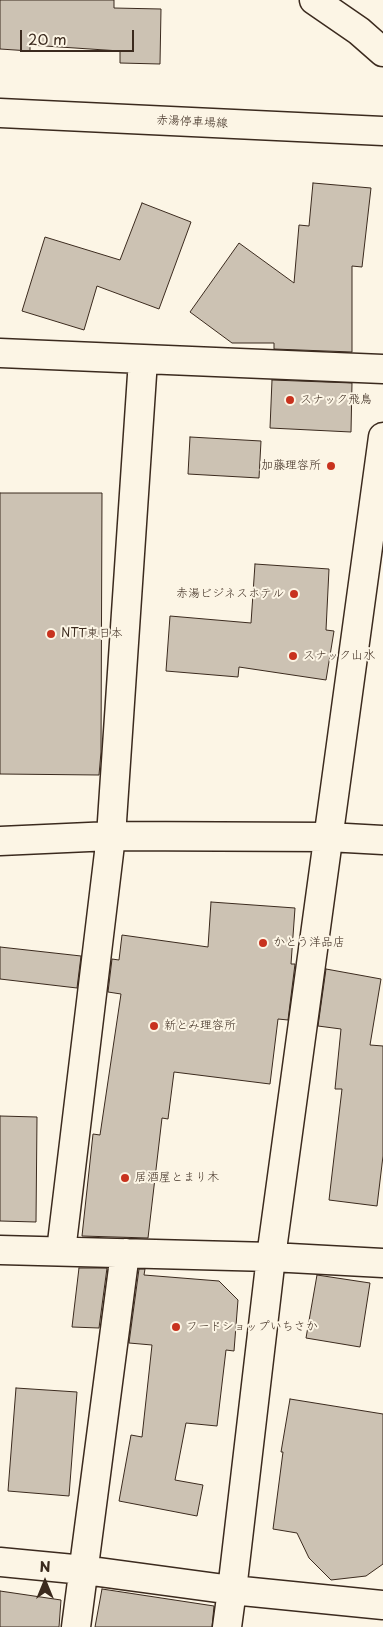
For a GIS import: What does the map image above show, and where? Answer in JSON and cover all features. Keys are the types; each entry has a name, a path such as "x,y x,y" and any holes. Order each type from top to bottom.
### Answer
{"street":[{"path":"314,0 359,30 383,52"},
{"name":"赤湯停車場線","path":"0,112 383,131"},
{"path":"0,353 383,369"},
{"path":"61,1251 111,836 143,360"},
{"path":"227,1627 271,1257 328,838 379,497 383,437"},
{"path":"0,842 111,836 383,840"},
{"path":"0,1250 271,1257 383,1263"},
{"path":"76,1627 125,1253"},
{"path":"0,1562 84,1570 232,1590 383,1604"}],"building":[{"path":"0,0 114,0 114,8 161,9 160,64 120,63 120,51 30,45 30,51 0,49"},
{"path":"313,183 371,188 362,267 352,266 352,352 274,349 274,343 232,343 190,312 239,243 294,283 299,225 309,226"},
{"path":"142,203 191,222 159,309 97,286 84,330 22,311 45,237 120,260"},
{"path":"272,380 352,383 351,432 270,428"},
{"path":"190,437 261,441 259,478 188,474"},
{"name":"NTT東日本","path":"0,493 102,493 101,752 99,775 0,774"},
{"path":"255,564 329,569 326,630 334,631 326,680 239,667 238,677 166,671 170,616 251,623"},
{"path":"211,902 295,908 291,964 295,964 288,1020 278,1019 270,1084 174,1072 168,1119 162,1118 148,1238 82,1236 93,1134 100,1135 121,994 108,992 112,959 119,960 122,935 208,947"},
{"path":"0,947 81,956 77,988 0,979"},
{"path":"326,969 381,979 370,1045 383,1046 383,1156 377,1206 329,1200 342,1089 335,1089 341,1029 318,1026"},
{"path":"0,1116 37,1117 36,1222 0,1221"},
{"path":"79,1268 107,1268 99,1328 72,1327"},
{"path":"139,1269 145,1269 144,1275 219,1281 238,1300 234,1351 226,1350 217,1426 186,1423 175,1480 203,1485 197,1516 119,1501 131,1435 142,1437 152,1345 129,1343"},
{"path":"317,1275 370,1283 360,1347 306,1338"},
{"path":"16,1388 77,1392 69,1496 8,1491"},
{"path":"290,1399 383,1414 383,1564 366,1576 331,1580 309,1558 297,1533 273,1529 283,1452 281,1452"},
{"path":"102,1589 214,1606 212,1627 95,1627"},
{"path":"0,1591 61,1600 59,1627 0,1627"}],"place":[{"name":"スナック飛鳥","path":"290,400"},
{"name":"加藤理容所","path":"331,466"},
{"name":"赤湯ビジネスホテル","path":"294,594"},
{"name":"NTT東日本","path":"51,634"},
{"name":"スナック山水","path":"293,656"},
{"name":"かとう洋品店","path":"263,943"},
{"name":"新とみ理容所","path":"154,1026"},
{"name":"居酒屋とまり木","path":"125,1178"},
{"name":"フードショップいちさか","path":"176,1327"}]}
